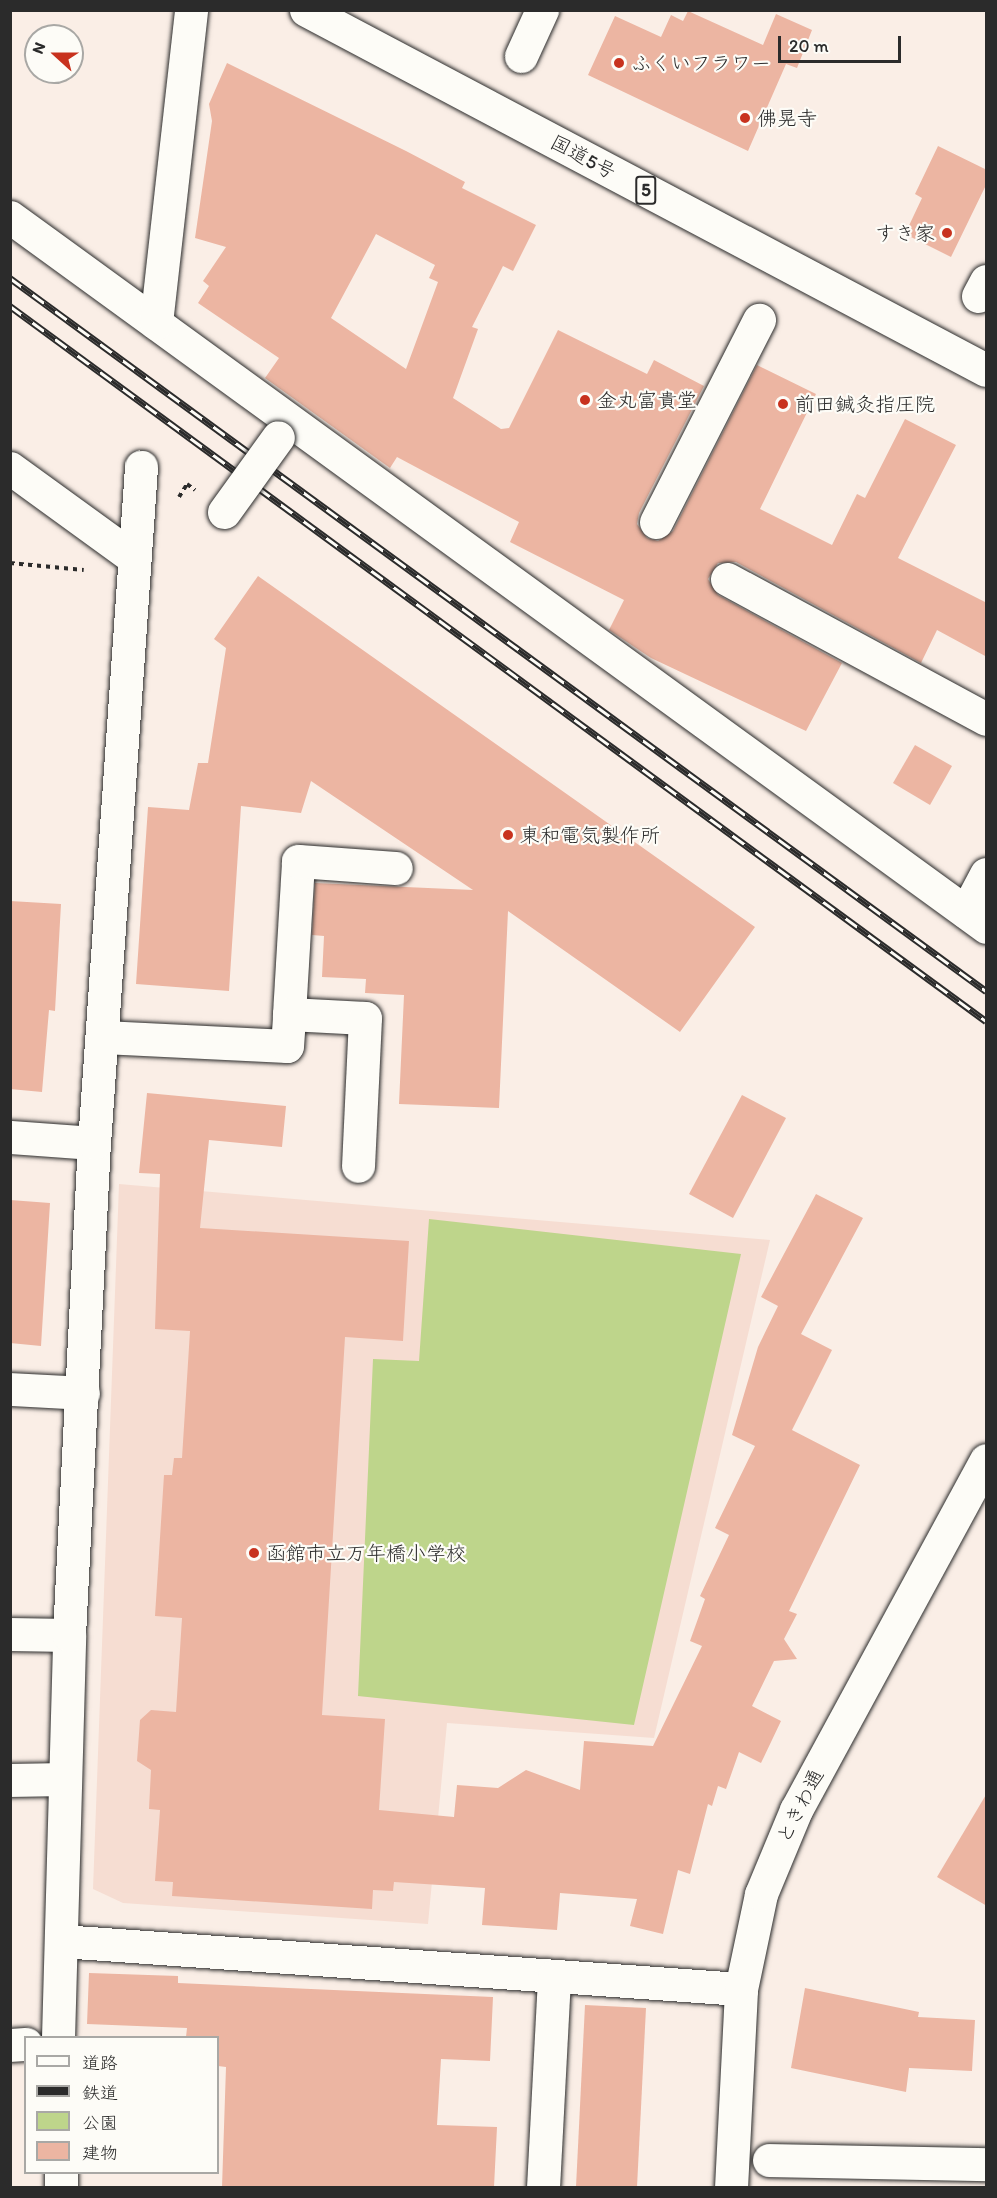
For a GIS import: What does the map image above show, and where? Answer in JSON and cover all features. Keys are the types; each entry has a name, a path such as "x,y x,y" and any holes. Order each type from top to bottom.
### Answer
{"main road":[{"path":"156,323 191,10"},
{"name":"国道5号","path":"306,10 987,370"},
{"path":"521,56 542,10"},
{"path":"10,217 976,920 987,874"},
{"path":"656,522 759,320"},
{"path":"224,512 278,436"},
{"path":"58,2036 69,1635 94,1143 141,467"},
{"path":"10,468 134,558"},
{"path":"727,579 987,719"},
{"path":"103,1037 287,1046 298,861 396,868"},
{"path":"289,1014 365,1018 358,1166"},
{"path":"10,1137 94,1143"},
{"path":"10,1389 83,1393"},
{"name":"ときわ通","path":"731,2187 741,1989 748,1941 776,1852 987,1460"},
{"path":"10,1634 69,1635"},
{"path":"10,1780 64,1779"},
{"path":"61,1941 741,1989"},
{"path":"543,2187 554,1976"},
{"path":"769,2160 987,2164"}],"shaded area":[{"path":"119,1184 770,1240 654,1738 447,1723 428,1924 123,1903 93,1889"}],"green space":[{"path":"429,1219 741,1254 634,1725 358,1696 373,1359 419,1361"}],"building":[{"path":"688,11 763,45 776,14 812,30 797,68 786,64 748,151 588,75 615,16 661,37 671,15 683,21"},
{"path":"227,63 406,151 465,182 462,188 536,225 513,271 503,266 472,327 478,329 453,398 501,429 509,428 558,330 647,374 654,360 704,386 639,513 637,524 647,538 658,541 673,531 757,365 816,394 760,509 832,545 857,494 865,498 905,419 956,445 898,558 987,603 987,657 937,630 921,663 736,562 718,563 708,579 718,595 842,663 806,731 651,658 609,630 624,600 510,542 519,522 397,457 390,468 265,378 279,358 198,303 209,286 203,281 226,247 195,238 212,121 209,104","holes":["376,234 435,265 429,278 438,282 406,369 331,318"]},
{"path":"938,146 987,170 987,183 951,257 905,234 922,198 915,194"},
{"name":"東和電気製作所","path":"258,576 755,927 680,1032 508,911 499,1108 399,1104 404,995 365,993 366,979 322,977 324,936 312,935 315,883 473,890 311,781 301,813 241,806 229,991 136,984 148,807 189,810 198,763 208,763 226,648 214,639"},
{"path":"915,745 952,766 930,805 893,783"},
{"path":"10,901 61,904 55,1011 49,1010 42,1092 10,1089"},
{"path":"147,1093 286,1106 282,1147 209,1140 200,1228 409,1241 403,1341 345,1337 322,1715 385,1719 379,1810 454,1817 457,1785 498,1788 526,1770 580,1790 584,1741 653,1746 702,1646 690,1641 705,1599 700,1596 729,1535 715,1528 755,1446 732,1435 758,1347 778,1306 761,1297 816,1194 863,1218 801,1334 832,1350 792,1430 860,1465 789,1611 797,1614 784,1639 797,1659 774,1661 752,1706 781,1721 761,1763 739,1752 726,1789 718,1786 712,1806 708,1804 690,1874 678,1870 663,1934 630,1926 637,1899 560,1893 557,1930 482,1925 485,1888 394,1882 393,1891 373,1890 372,1909 172,1896 173,1882 155,1881 160,1810 149,1809 151,1770 137,1761 140,1720 151,1710 176,1712 182,1618 155,1616 164,1475 172,1475 174,1458 182,1458 190,1331 155,1329 160,1174 139,1173"},
{"path":"742,1095 786,1118 733,1218 689,1194"},
{"path":"10,1200 50,1203 41,1346 10,1343"},
{"path":"987,1793 987,1906 937,1877"},
{"path":"89,1973 178,1976 178,1983 493,1997 490,2061 441,2059 437,2125 497,2127 494,2187 222,2187 226,2067 219,2066 219,2036 186,2036 187,2028 87,2024"},
{"path":"805,1988 919,2012 918,2017 975,2020 972,2071 909,2068 906,2092 791,2068"},
{"path":"585,2005 646,2008 637,2187 576,2187"}],"railway":[{"path":"10,278 986,991"},
{"path":"10,306 986,1021"}],"place":[{"name":"ふくいフラワー","path":"619,63"},
{"name":"佛晃寺","path":"745,118"},
{"name":"すき家","path":"947,233"},
{"name":"金丸富貴堂","path":"585,400"},
{"name":"前田鍼灸指圧院","path":"783,404"},
{"name":"東和電気製作所","path":"508,835"},
{"name":"函館市立万年橋小学校","path":"254,1553"}]}
